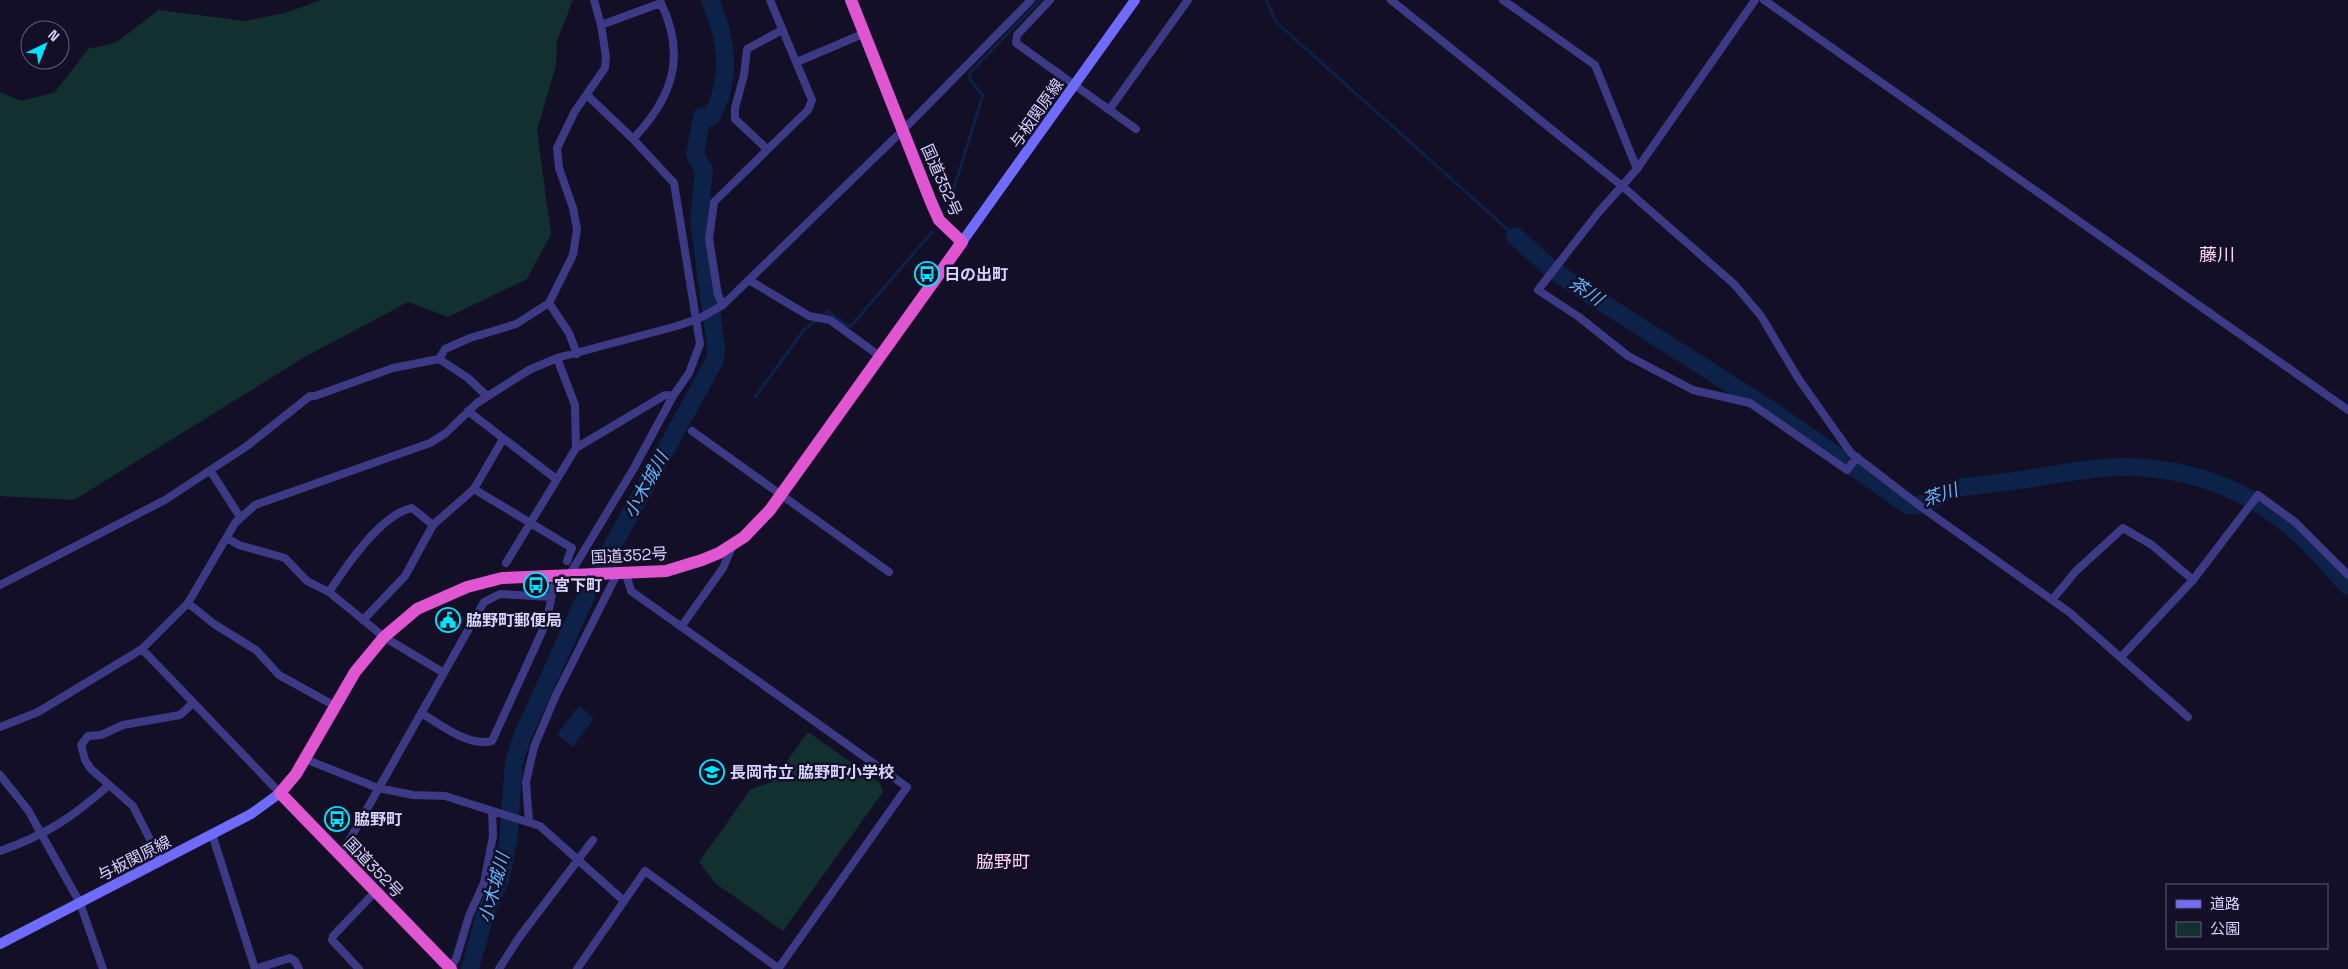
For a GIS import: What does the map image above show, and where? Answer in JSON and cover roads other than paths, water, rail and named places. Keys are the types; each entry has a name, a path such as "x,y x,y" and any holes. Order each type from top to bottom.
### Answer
{"highway":[{"name":"国道352号","path":"447,968 280,793 291,782 355,672 384,637 418,609 467,587 502,578 572,574 617,574 666,571 683,567 732,545 760,522 781,496 962,242 939,220 851,0"}],"main road":[{"name":"与板関原線","path":"962,242 1135,0"},
{"name":"与板関原線","path":"0,944 251,814 280,793"}],"street":[{"path":"439,359 445,349 470,338 516,324 549,302 570,262 577,240 573,208 559,168 557,148 575,111 604,68 606,57 601,25 594,0"},
{"path":"720,306 709,238 714,202 811,105 811,94 770,0"},
{"path":"1,725 38,712 142,649 188,604 240,517 255,505 430,443 446,433 468,411 487,396 529,370 557,358 698,319 720,306 903,130 1031,0"},
{"path":"1050,0 1017,35 1016,43 1136,129"},
{"path":"1110,110 1188,0"},
{"path":"1391,0 1622,186 1734,284 1761,316 1824,417 1857,458 2052,600 2188,717"},
{"path":"1503,0 1595,65 1637,170"},
{"path":"1756,0 1637,170 1598,213 1538,290 1579,317 1628,356 1681,385 1693,390 1750,403 1847,470 1857,458"},
{"path":"1764,0 2348,410"},
{"path":"601,25 661,3 671,24 674,56 670,84 652,119 634,139"},
{"path":"767,149 735,119 735,108 744,75 747,49 782,30"},
{"path":"797,62 865,33"},
{"path":"572,574 626,482 673,396 689,373 699,352 698,319 674,183 634,139 587,95"},
{"path":"749,280 809,316 830,320 881,357"},
{"path":"549,302 570,333 577,354"},
{"path":"557,358 575,405 576,448"},
{"path":"0,586 165,500 248,446 310,396 315,396 393,368 439,359 468,378 487,396"},
{"path":"506,563 576,448 665,395 673,396"},
{"path":"468,411 556,479"},
{"path":"692,432 889,572"},
{"path":"363,620 405,576 433,525 474,489 503,439"},
{"path":"210,470 240,517"},
{"path":"474,489 572,548 567,561"},
{"path":"2120,657 2193,580 2258,495 2296,522 2348,575"},
{"path":"330,592 374,531 399,514 412,508 433,525"},
{"path":"2052,600 2076,570 2123,528 2152,545 2193,580"},
{"path":"227,538 240,545 285,558 307,581 330,592 384,637 444,673"},
{"path":"681,628 723,568 732,545"},
{"path":"528,822 526,782 534,747 556,695 617,574 630,591 907,787 778,969 645,871 577,969"},
{"path":"420,713 462,737 487,742 492,741 546,623 554,586"},
{"path":"340,855 485,598 500,594 551,597"},
{"path":"188,604 214,624 256,650 279,675 334,706"},
{"path":"142,649 280,793"},
{"path":"161,861 133,806 91,769 85,760 81,745 88,736 101,735 123,725 180,715 192,702"},
{"path":"305,759 378,788 413,795 445,796 540,826 576,861 624,901"},
{"path":"0,775 28,810 80,903 102,969"},
{"path":"0,850 42,835 88,804 110,785"},
{"path":"447,968 456,959 469,916 484,883 493,836 494,811"},
{"path":"212,834 255,969 290,958 295,961 299,969"},
{"path":"499,969 518,939 593,840"},
{"path":"359,969 332,940 333,936 375,892"}],"water":[{"path":"579,706 594,718 573,747 557,734"}],"waterway":[{"name":"小木城川","path":"470,969 485,915 500,880 508,843 514,762 522,737 591,585 715,360 716,347 699,220 704,170 695,155 702,117 711,117 723,88 725,73 724,44 710,0"},
{"path":"947,210 983,95 970,80 970,73 1040,0"},
{"path":"1266,0 1276,22 1515,236"},
{"path":"825,313 827,311 848,326 851,326 932,232"},
{"name":"茶川","path":"1515,236 1548,266 1570,282 1771,410 1908,505 1925,503 1958,488 2092,469 2121,467 2177,472 2204,479 2230,489 2255,502 2279,518 2307,542 2348,586"},
{"path":"755,397 804,330 816,320"}],"place":[{"name":"日の出町","path":"927,274"},
{"name":"宮下町","path":"536,585"},
{"name":"脇野町郵便局","path":"448,620"},
{"name":"長岡市立 脇野町小学校","path":"712,772"},
{"name":"脇野町","path":"337,819"}],"district":[{"name":"藤川","path":"2217,255"},
{"name":"脇野町","path":"1003,862"}]}
